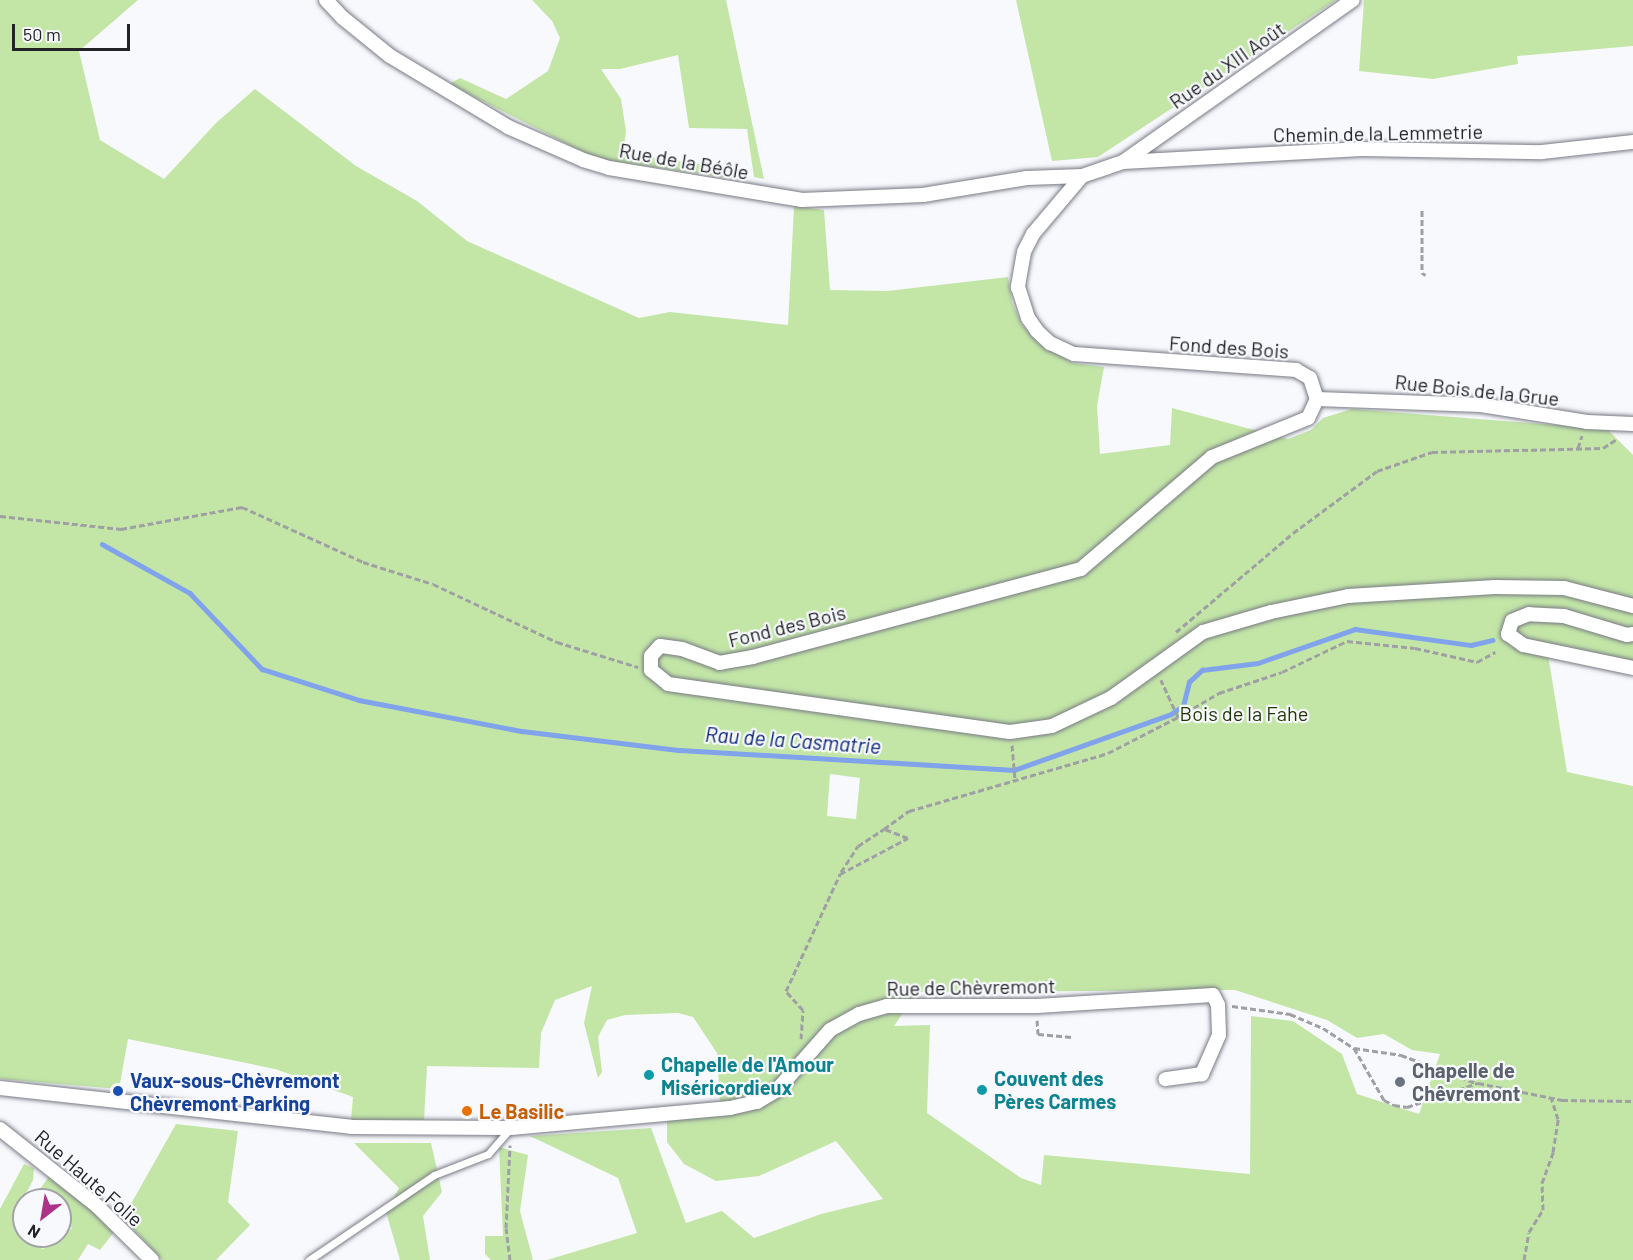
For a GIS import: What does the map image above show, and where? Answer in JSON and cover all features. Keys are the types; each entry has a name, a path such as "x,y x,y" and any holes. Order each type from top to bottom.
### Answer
{"street":[{"name":"Rue de la Béôle","path":"326,0 382,50 508,127 609,168 802,200 912,196 1027,178 1082,176"},
{"name":"Rue du XIII Août","path":"1123,162 1353,0"},
{"name":"Chemin de la Lemmetrie","path":"1123,162 1362,148 1542,152 1633,142"},
{"path":"1082,176 1123,162"},
{"name":"Fond des Bois","path":"651,670 651,656 660,646 681,649 720,663 753,657 1081,570 1212,457 1308,418 1317,399 1310,378 1296,370 1107,359 1074,354 1050,343 1024,308 1019,272 1034,234 1082,176"},
{"name":"Rue Bois de la Grue","path":"1317,399 1481,405 1627,424"},
{"path":"651,670 668,684 679,686 1010,732 1053,726 1111,698 1156,669 1203,632 1271,612 1348,596 1495,586 1564,588 1633,606"},
{"path":"1633,634 1627,635 1564,616 1528,614 1512,621 1508,634 1523,645 1633,668"},
{"name":"Rue de Chèvremont","path":"0,1088 351,1127 510,1128 748,1104 777,1090 801,1059 830,1030 886,1006 1037,1006 1212,995 1218,1005"},
{"path":"1165,1079 1202,1074 1219,1035 1218,1005"},
{"name":"Rue Haute Folie","path":"0,1129 97,1206 152,1260"}],"lane":[{"path":"309,1260 434,1175 488,1154 510,1128"}],"path":[{"path":"1422,210 1422,273 1426,275"},
{"path":"1172,635 1293,533 1377,471 1432,452 1603,448 1619,438 1627,424"},
{"path":"0,516 121,529 242,507 363,562 441,588 557,642 651,670"},
{"path":"801,1059 803,1010 786,991 840,874 858,846 909,811 1108,753 1219,693 1282,672 1347,641 1415,648 1477,662 1495,652"},
{"path":"1156,669 1177,716"},
{"path":"1010,732 1015,779"},
{"path":"840,874 908,838 884,829"},
{"path":"1218,1005 1290,1014 1323,1028 1354,1048 1401,1055 1478,1083 1551,1098 1616,1103 1633,1101"},
{"path":"1038,1034 1072,1037"},
{"path":"1354,1048 1384,1100 1394,1105 1407,1107 1478,1083"},
{"path":"1524,1260 1529,1232 1543,1210 1542,1183 1553,1152 1558,1119 1551,1098"},
{"path":"510,1128 506,1228 510,1260"}],"green space":[{"name":"Bois de la Fahe","path":"0,0 138,0 79,51 100,140 164,179 216,123 255,89 356,166 417,201 467,241 639,318 670,312 788,325 794,206 824,210 830,290 887,291 1008,277 1012,302 1022,325 1039,344 1073,363 1104,367 1097,406 1100,454 1170,445 1172,408 1288,439 1311,430 1323,418 1352,409 1607,429 1633,455 1633,669 1547,648 1567,772 1633,786 1633,1260 547,1260 637,1233 618,1178 530,1136 651,1128 686,1223 722,1211 754,1238 821,1214 883,1199 836,1141 759,1176 716,1181 684,1164 667,1142 667,1111 720,1103 717,1053 693,1017 678,1013 625,1015 607,1020 598,1037 602,1072 598,1078 584,1023 592,986 555,1000 541,1033 539,1068 427,1066 424,1121 351,1120 353,1097 275,1069 128,1039 119,1089 0,1079","holes":["830,774 860,778 856,819 827,816","1235,990 1327,1020 1357,1038 1384,1034 1412,1050 1440,1054 1419,1114 1357,1094 1342,1054 1293,1021 1251,1016 1250,1174 1044,1155 1041,1185 1021,1178 927,1113 930,1025 894,1026 917,992"]},
{"path":"532,0 726,0 764,179 754,177 747,129 689,128 678,55 620,69 601,69 621,99 626,131 623,154 724,167 729,178 597,159 449,84 460,78 506,99 548,71 560,38 552,21"},
{"path":"1016,0 1336,0 1098,157 1052,161"},
{"path":"1364,0 1633,0 1633,46 1517,56 1518,64 1433,79 1359,71"},
{"path":"176,1124 238,1131 228,1202 250,1225 216,1260 162,1260 123,1218"},
{"path":"354,1143 431,1143 442,1192 423,1216 430,1260 400,1260 386,1212 399,1188"},
{"path":"499,1147 528,1155 520,1211 533,1260 491,1260 485,1254 485,1236 503,1236"},
{"path":"24,1164 34,1168 33,1180 29,1188 12,1188 12,1248 72,1248 72,1188 40,1188 54,1170 118,1227 100,1250 88,1244 78,1260 0,1260 0,1209"}],"waterway":[{"name":"Rau de la Casmatrie","path":"102,544 190,593 262,669 359,700 522,731 680,750 1014,770 1171,714 1183,706 1189,682 1202,670 1258,663 1355,629 1471,645 1492,640"}],"place":[{"name":"Chapelle de l'Amour Miséricordieux","path":"649,1075"},
{"name":"Chapelle de Chêvremont","path":"1400,1082"},
{"name":"Couvent des Pères Carmes","path":"982,1090"},
{"name":"Vaux-sous-Chèvremont Chèvremont Parking","path":"118,1091"},
{"name":"Le Basilic","path":"467,1111"}]}
